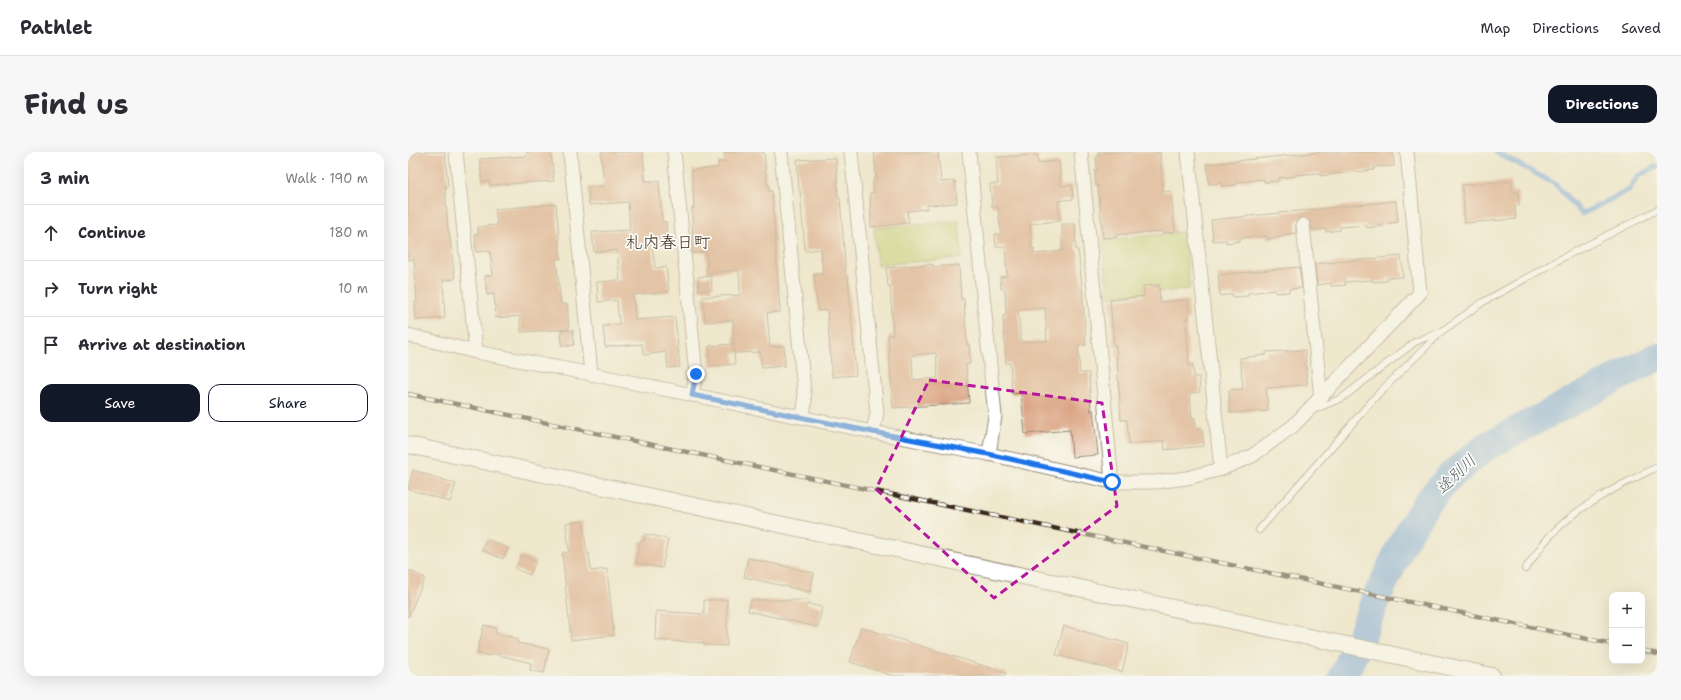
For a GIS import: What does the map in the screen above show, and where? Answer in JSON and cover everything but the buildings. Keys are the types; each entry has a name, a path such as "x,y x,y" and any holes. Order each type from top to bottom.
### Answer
{"street":[{"path":"456,152 476,352"},
{"path":"570,152 591,374"},
{"path":"674,152 696,374 692,395"},
{"path":"781,152 805,402 803,417"},
{"path":"851,152 877,413 873,432"},
{"path":"969,152 995,416 988,454"},
{"path":"1081,152 1112,482"},
{"path":"1188,152 1221,469"},
{"path":"408,335 476,352 988,454 1112,482 1155,482 1187,478 1221,469 1252,456 1294,426 1420,293 1407,152"},
{"path":"1304,225 1321,398"},
{"path":"408,445 1492,676"}],"lane":[{"path":"1259,530 1378,394 1442,331 1483,302 1566,256 1657,210"},
{"path":"1307,413 1342,398 1415,342 1442,331"},
{"path":"1525,569 1549,537 1581,509 1657,467"}],"highlighted area":[{"path":"929,380 1102,403 1117,506 994,598 876,489"}],"green space":[{"path":"959,221 962,258 877,265 874,228"},
{"path":"1184,232 1190,289 1108,297 1103,240"}],"waterway":[{"path":"1496,152 1555,184 1582,214 1629,190 1638,176 1657,166"},
{"name":"途別川","path":"1343,676 1359,642 1375,601 1402,544 1425,505 1450,476 1487,446 1657,357"}],"railway":[{"path":"408,394 1609,643"},
{"path":"1645,651 1657,654"}],"district":[{"name":"札内春日町","path":"668,242"}],"route":[{"path":"696,374 692,395 988,454 1112,482"}]}
